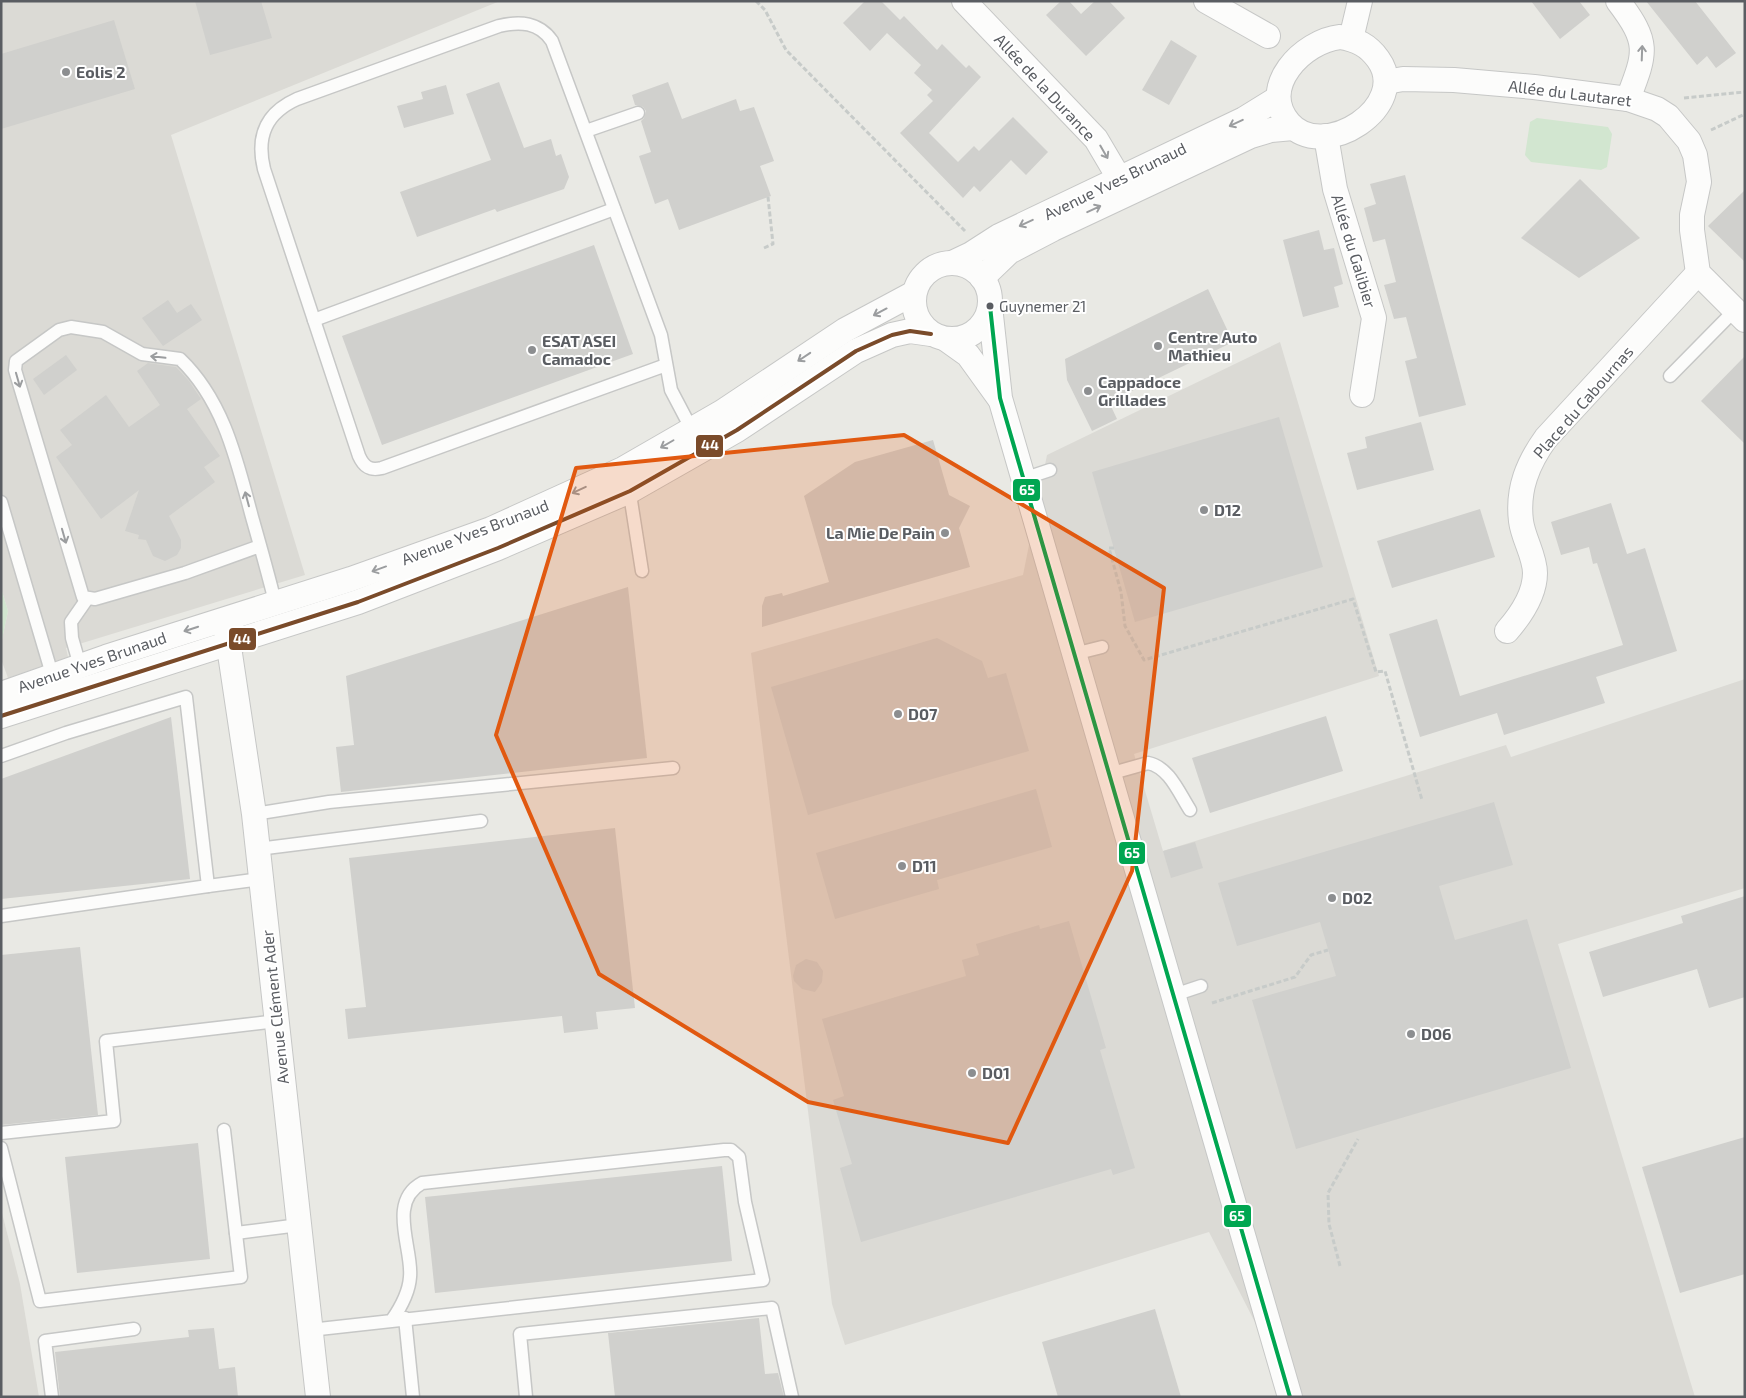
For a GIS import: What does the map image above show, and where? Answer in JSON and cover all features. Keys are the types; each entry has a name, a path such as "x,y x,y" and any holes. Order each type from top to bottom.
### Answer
{"street":[{"name":"Allée de la Durance","path":"964,1 1096,139 1119,178"},
{"path":"1206,1 1268,36"},
{"path":"1351,39 1360,1"},
{"path":"1618,1 1634,24 1644,48 1642,60 1628,99"},
{"path":"1330,38 1351,39 1365,44 1382,63 1386,82 1385,93 1375,111 1353,127 1326,136 1304,135 1293,128 1283,115 1278,98 1282,78 1309,50 1330,38"},
{"name":"Allée du Lautaret","path":"1386,82 1402,79 1454,80 1534,87 1628,99 1657,109 1668,116 1689,141 1698,172 1692,230 1698,273"},
{"name":"Avenue Yves Brunaud","path":"952,263 971,254 999,236 1244,120 1278,98"},
{"name":"Avenue Yves Brunaud","path":"982,278 1009,252 1053,229 1251,136 1271,130 1293,128"},
{"name":"Allée du Galibier","path":"1326,136 1335,189 1374,318 1362,395"},
{"path":"1000,398 968,355 939,337 917,318 914,293 921,278 928,271 940,265 952,263 965,266 982,278 990,296 1000,398 1290,1397"},
{"path":"1698,273 1740,315"},
{"name":"Place du Cabournas","path":"1507,631 1519,617 1531,595 1535,572 1521,521 1520,503 1527,469 1546,438 1698,273"},
{"name":"Avenue Yves Brunaud","path":"1,694 52,675 350,579 627,480 692,430 845,330 914,293"},
{"path":"939,337 964,337 976,330 985,319 990,306"},
{"name":"Avenue Yves Brunaud","path":"1,716 358,602 498,548 627,480 737,430 856,352 892,335 910,331 939,337"},
{"name":"Avenue Clément Ader","path":"225,618 254,814 318,1397"}],"lane":[{"path":"666,365 382,468 371,469 365,466 359,456 262,159 260,141 267,124 282,107 298,99 499,26 524,24 538,27 552,41 661,335 671,390 692,430"},
{"path":"586,131 638,113"},
{"path":"314,320 614,209"},
{"path":"1670,376 1740,315"},
{"path":"260,546 185,573 95,599 87,599 81,592 14,367 18,359 64,327 103,332 142,354 155,358 180,359 208,392 234,451 260,546 275,602"},
{"path":"1023,479 1050,470"},
{"path":"627,480 642,572"},
{"path":"1,502 59,698"},
{"path":"80,666 72,638 71,622 87,599"},
{"path":"1074,654 1102,647"},
{"path":"1,756 66,733 186,697 208,886"},
{"path":"1109,774 1148,763 1153,764 1168,776 1190,810"},
{"path":"254,814 329,802 673,768"},
{"path":"258,850 481,821"},
{"path":"1,916 261,879"},
{"path":"1177,1006 1201,986"},
{"path":"1,1133 114,1120 106,1041 277,1021"},
{"path":"1,1148 40,1301 241,1277 224,1130"},
{"path":"310,1330 398,1319 763,1280 745,1202 739,1157 736,1152 724,1150 422,1183 416,1186 405,1208 403,1222 411,1276 398,1319 413,1397"},
{"path":"236,1233 299,1225"},
{"path":"526,1397 520,1334 772,1308 792,1397"},
{"path":"52,1397 45,1341 134,1329"}],"path":[{"path":"756,1 765,10 786,50 970,236"},
{"path":"1679,98 1745,92"},
{"path":"1689,141 1745,114"},
{"path":"764,248 773,244 768,197"},
{"path":"1114,548 1109,548 1121,592 1125,626 1144,660 1353,599 1376,672 1385,671 1422,800"},
{"path":"1177,1006 1202,1011 1206,1005 1295,977 1311,955 1328,950"},
{"path":"1340,1266 1329,1224 1328,1193 1358,1139"}],"highlighted area":[{"path":"904,435 1164,588 1132,871 1008,1143 808,1102 599,974 496,735 576,468"}],"shaded area":[{"path":"1,1 500,1 171,135 305,575 66,648 68,657 8,678 1,659 1,644 8,611 1,588"},
{"path":"1280,342 1379,676 1134,754 1163,851 1506,745 1511,757 1745,679 1745,888 1558,944 1695,1397 1293,1397 1209,1232 845,1345 832,1304 751,653 1023,575 1047,455"},
{"path":"1,1209 20,1284 39,1397 1,1397"}],"green space":[{"path":"1537,118 1608,127 1612,134 1607,167 1601,170 1531,162 1525,155 1530,122"},
{"path":"1,588 8,611 1,644"}],"building":[{"path":"195,1 261,1 272,38 210,55"},
{"path":"865,1 881,1 900,20 904,16 937,50 942,44 966,68 969,65 981,77 929,133 958,162 974,146 979,151 1013,117 1048,152 1026,175 1011,160 980,192 974,186 963,198 900,133 933,101 927,95 932,90 914,73 921,65 887,33 870,51 843,23"},
{"path":"1061,1 1069,1 1081,14 1095,1 1109,1 1125,18 1086,56 1046,15"},
{"path":"1531,1 1579,1 1590,15 1560,39"},
{"path":"1646,1 1695,1 1736,53 1716,68 1707,56 1697,65"},
{"name":"Eolis 2","path":"114,20 135,89 1,129 1,54"},
{"path":"1171,40 1197,56 1169,105 1142,90"},
{"path":"499,82 524,148 551,139 556,156 561,154 569,177 564,189 497,212 495,209 417,237 400,192 491,160 466,94"},
{"path":"668,82 682,119 736,99 740,111 754,107 774,161 760,166 771,196 679,230 668,199 655,204 639,156 651,152 641,121 646,111 643,107 635,105 632,95"},
{"path":"446,85 454,114 404,128 397,106 423,99 421,92"},
{"path":"1405,175 1466,405 1419,417 1405,361 1417,358 1406,317 1394,319 1384,285 1396,282 1385,239 1373,242 1364,208 1376,204 1370,184"},
{"path":"1580,179 1640,238 1579,278 1521,238"},
{"path":"1745,190 1745,262 1708,226"},
{"path":"1319,230 1324,250 1334,248 1343,284 1334,287 1339,307 1303,317 1283,240"},
{"path":"594,245 633,354 382,445 342,336"},
{"name":"Centre Auto Mathieu","path":"1208,289 1233,342 1109,402 1117,419 1092,431 1067,380 1065,359"},
{"path":"168,300 177,313 191,304 202,320 163,346 142,318"},
{"path":"66,355 77,370 44,395 33,379"},
{"path":"1745,356 1745,444 1701,401"},
{"path":"148,363 176,367 189,381 201,399 187,409 220,456 204,467 215,482 169,516 181,540 181,548 177,555 165,561 153,556 146,540 138,539 139,535 125,531 139,490 101,519 56,457 72,445 60,430 106,395 129,427 160,405 137,371"},
{"name":"D12","path":"1279,417 1323,567 1135,622 1092,472"},
{"path":"1421,422 1434,470 1357,490 1347,453 1367,448 1365,437"},
{"path":"933,440 949,495 970,506 959,528 970,567 762,627 762,606 765,597 782,593 783,596 829,582 804,496 855,462"},
{"path":"1611,503 1627,554 1645,548 1677,651 1596,677 1605,703 1504,735 1497,713 1420,737 1389,634 1437,619 1460,696 1623,645 1597,563 1593,564 1589,547 1561,555 1551,522"},
{"path":"1480,509 1495,557 1392,588 1377,541"},
{"path":"628,587 647,758 341,792 336,747 354,745 346,676"},
{"name":"D07","path":"937,638 982,661 988,678 1006,673 1029,751 808,815 771,687"},
{"path":"1326,716 1343,771 1210,813 1192,758"},
{"path":"171,717 190,879 1,899 1,779"},
{"name":"D11","path":"1036,789 1052,847 937,880 939,889 835,919 816,853"},
{"name":"D06","path":"1494,802 1513,865 1439,886 1455,940 1527,919 1571,1068 1296,1149 1252,1000 1336,976 1320,922 1237,946 1218,883"},
{"path":"615,828 635,1008 596,1012 598,1029 564,1033 562,1016 348,1039 345,1009 366,1007 349,858"},
{"path":"1195,842 1203,868 1171,878 1163,851"},
{"path":"1745,896 1745,997 1709,1008 1697,969 1603,997 1589,952 1683,923 1681,916"},
{"name":"D01","path":"1069,921 1106,1048 1100,1050 1135,1168 1113,1175 1111,1169 861,1242 840,1168 852,1164 833,1100 844,1096 822,1019 966,976 962,960 979,955 976,944 1039,925 1040,929"},
{"path":"80,947 98,1115 1,1125 1,955"},
{"path":"806,959 817,962 823,971 822,982 815,992 802,989 794,981 793,976 796,965"},
{"path":"1745,1137 1745,1274 1680,1293 1642,1167"},
{"path":"198,1143 210,1259 77,1273 65,1157"},
{"path":"722,1166 732,1261 435,1293 425,1197"},
{"path":"1155,1309 1181,1397 1058,1397 1042,1342"},
{"path":"759,1318 765,1374 778,1373 784,1397 615,1397 608,1333"},
{"path":"214,1328 219,1369 235,1367 238,1397 60,1397 55,1352 189,1337 188,1330"}],"transit line":[{"name":"65","path":"990,306 1000,398 1290,1397"},
{"name":"44","path":"1,716 358,602 498,548 630,491 737,430 856,351 892,335 910,331 931,334"}],"place":[{"name":"Eolis 2","path":"66,72"},
{"name":"Guynemer 21","path":"990,306"},
{"name":"Centre Auto Mathieu","path":"1158,346"},
{"name":"ESAT ASEI Camadoc","path":"532,350"},
{"name":"Cappadoce Grillades","path":"1088,391"},
{"name":"D12","path":"1204,510"},
{"name":"La Mie De Pain","path":"945,533"},
{"name":"D07","path":"898,714"},
{"name":"D11","path":"902,866"},
{"name":"D02","path":"1332,898"},
{"name":"D06","path":"1411,1034"},
{"name":"D01","path":"972,1073"}]}
